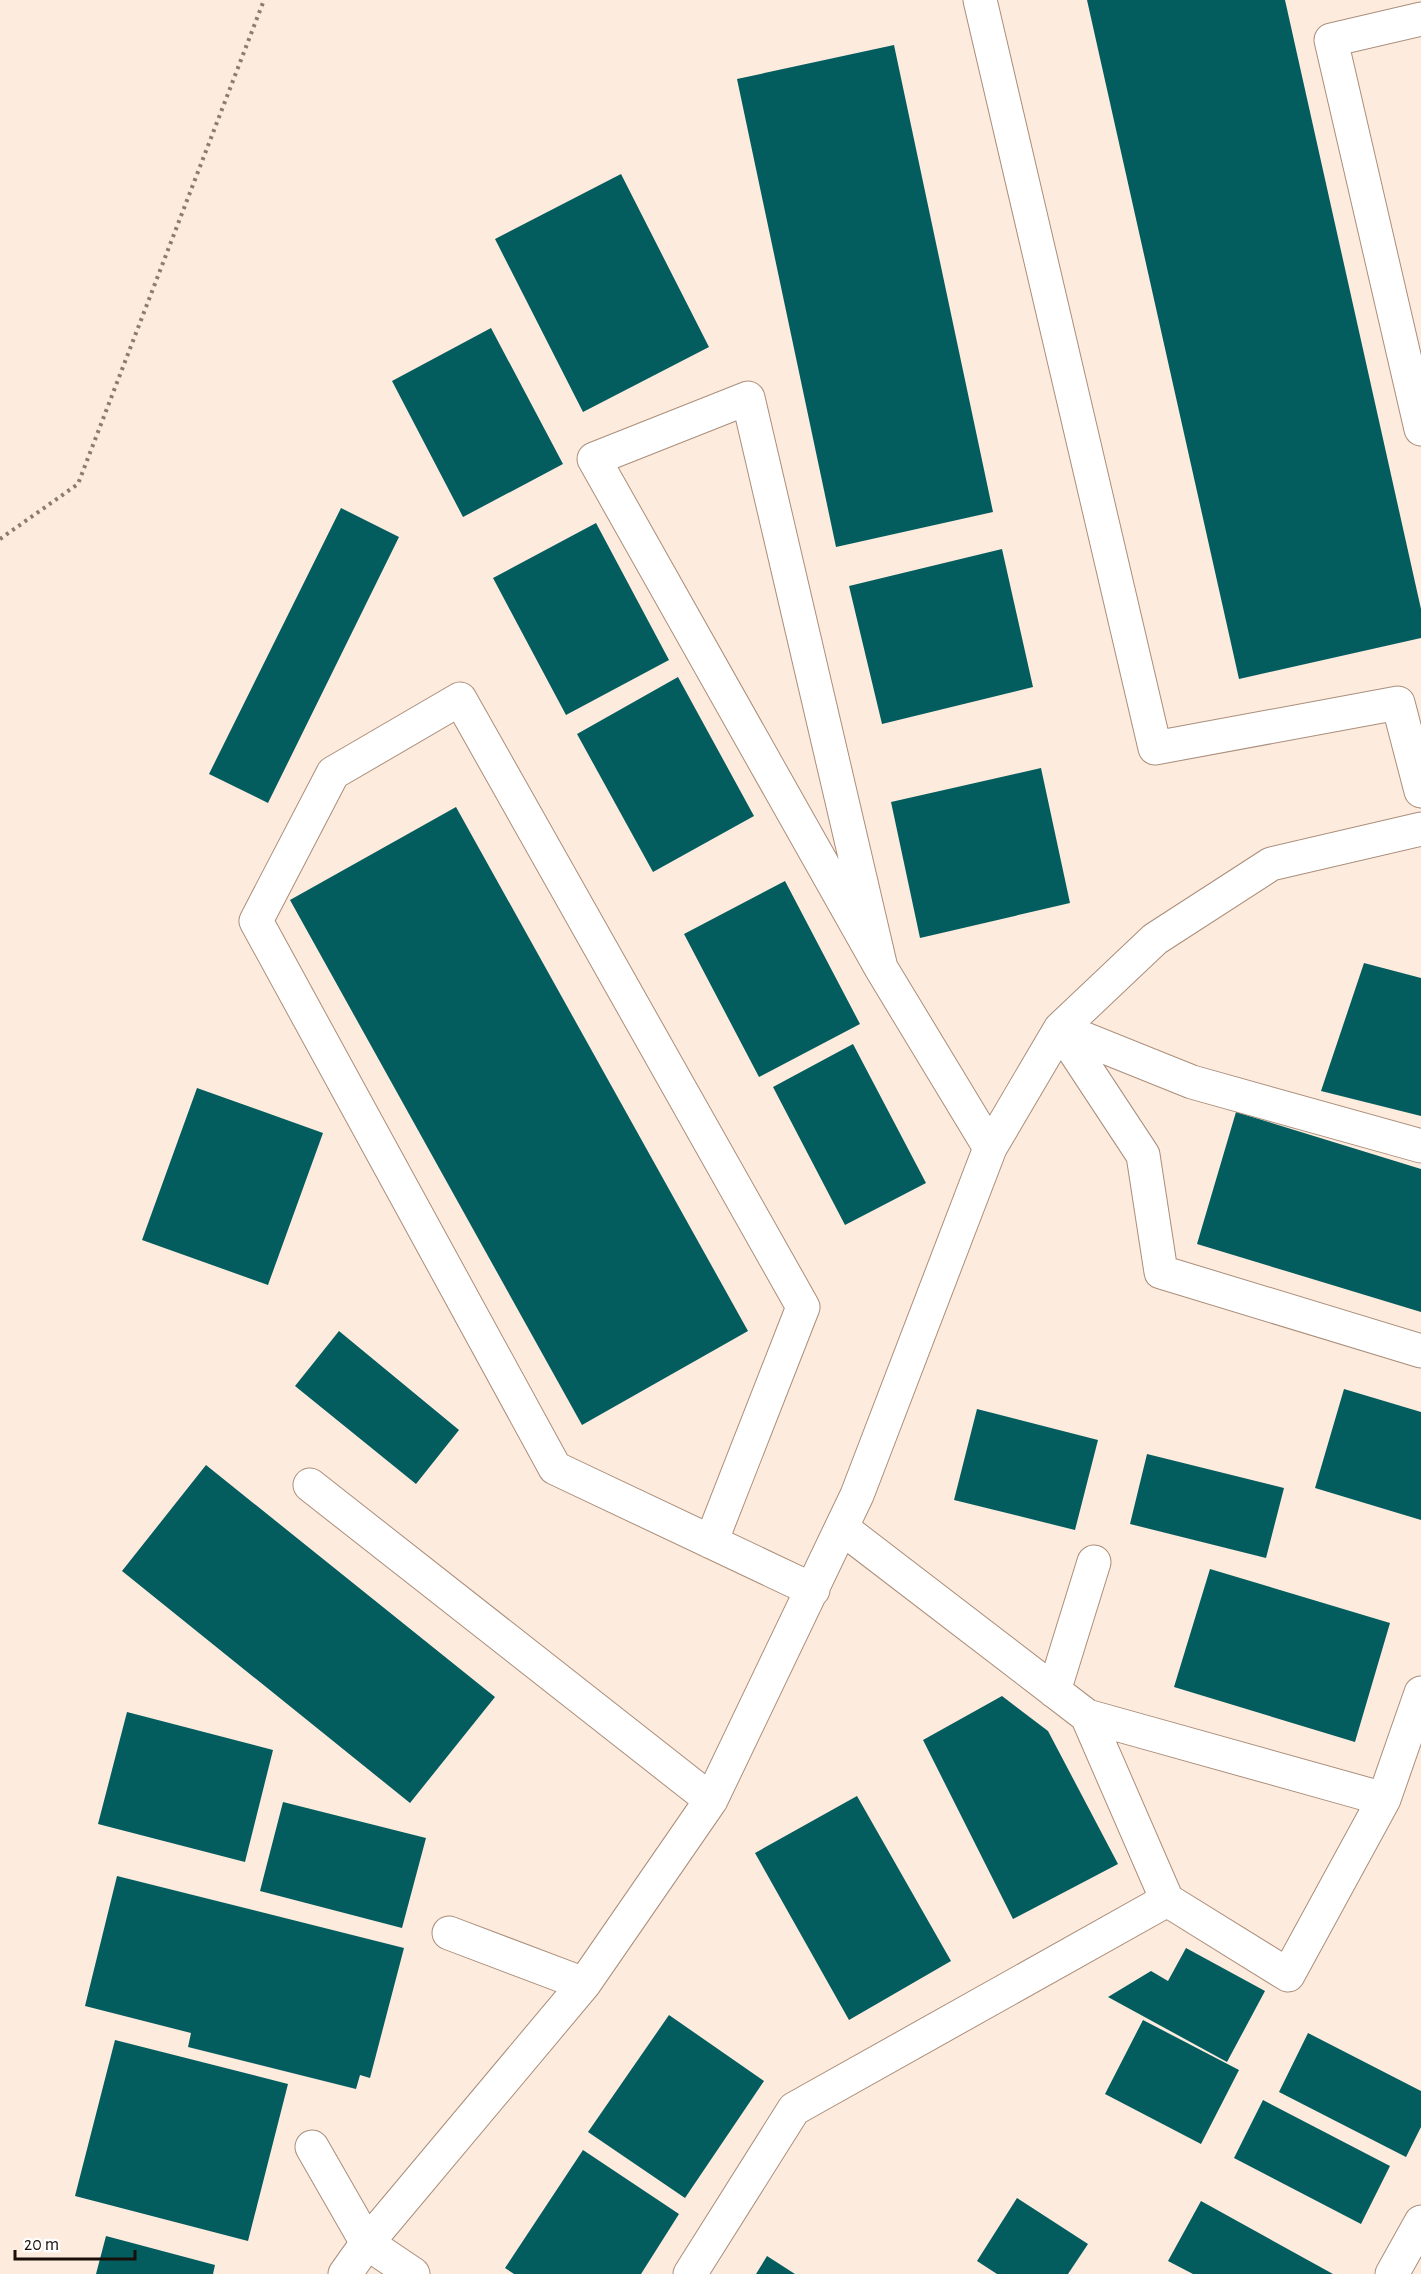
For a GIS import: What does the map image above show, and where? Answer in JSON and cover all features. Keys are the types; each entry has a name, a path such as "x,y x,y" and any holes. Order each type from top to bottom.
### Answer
{"street":[{"path":"980,0 1155,748 1398,703 1421,791"},
{"path":"1421,19 1331,40 1421,429"},
{"path":"881,968 748,398 594,459 881,968 990,1148"},
{"path":"711,1542 802,1307 460,699 333,773 256,921 555,1468 711,1542 813,1590"},
{"path":"345,2274 367,2243 584,1984 711,1800 857,1495 990,1148 1060,1029 1155,939 1271,864 1421,829"},
{"path":"1060,1029 1192,1082 1421,1146"},
{"path":"1060,1029 1143,1155 1161,1272 1421,1351"},
{"path":"310,1485 711,1800"},
{"path":"842,1528 1087,1716 1384,1799"},
{"path":"1054,1691 1094,1562"},
{"path":"1087,1716 1167,1900 1288,1975 1384,1799 1421,1693"},
{"path":"690,2274 794,2109 1167,1900"},
{"path":"449,1933 584,1984"},
{"path":"312,2147 367,2243 413,2274"},
{"path":"1392,2274 1421,2222"}],"path":[{"path":"0,538 78,484 264,0"}],"building":[{"path":"1087,0 1285,0 1421,609 1421,638 1239,679"},
{"path":"894,45 993,512 836,547 737,79"},
{"path":"621,174 709,347 583,412 495,239"},
{"path":"491,328 563,464 463,517 392,381"},
{"path":"341,508 399,537 268,803 209,774"},
{"path":"596,523 669,660 566,715 493,578"},
{"path":"1002,549 1033,687 882,724 849,586"},
{"path":"678,677 754,816 653,872 577,734"},
{"path":"1041,768 1070,903 920,938 891,802"},
{"path":"456,807 748,1331 582,1425 290,900"},
{"path":"785,881 860,1024 759,1077 684,934"},
{"path":"1364,963 1421,978 1421,1116 1321,1091"},
{"path":"853,1044 926,1183 845,1225 773,1087"},
{"path":"197,1088 323,1133 268,1285 142,1240"},
{"path":"1236,1112 1421,1169 1421,1312 1197,1244"},
{"path":"339,1331 459,1430 416,1484 295,1386"},
{"path":"1344,1389 1421,1412 1421,1520 1315,1488"},
{"path":"977,1409 1098,1440 1075,1530 954,1500"},
{"path":"1147,1454 1284,1488 1266,1558 1130,1524"},
{"path":"206,1465 495,1697 410,1803 122,1571"},
{"path":"1210,1569 1390,1623 1355,1742 1174,1687"},
{"path":"1002,1696 1048,1731 1118,1864 1013,1919 923,1740"},
{"path":"127,1712 273,1750 245,1862 98,1824"},
{"path":"857,1796 951,1961 849,2020 755,1853"},
{"path":"283,1802 426,1838 402,1928 260,1891"},
{"path":"117,1876 404,1948 370,2078 360,2075 356,2089 188,2047 191,2033 85,2006"},
{"path":"1186,1948 1265,1991 1227,2062 1108,1997 1151,1971 1168,1981"},
{"path":"669,2015 764,2081 685,2198 588,2132"},
{"path":"1143,2020 1239,2070 1201,2144 1105,2094"},
{"path":"1308,2033 1421,2091 1421,2127 1406,2157 1279,2092"},
{"path":"115,2040 288,2084 248,2241 75,2196"},
{"path":"1263,2100 1390,2166 1361,2224 1234,2158"},
{"path":"583,2150 679,2214 641,2274 514,2274 505,2268"},
{"path":"1017,2198 1088,2244 1068,2274 997,2274 977,2261"},
{"path":"1201,2201 1333,2274 1193,2274 1168,2261"},
{"path":"106,2236 215,2265 213,2274 96,2274"},
{"path":"767,2256 795,2274 756,2274"}]}
